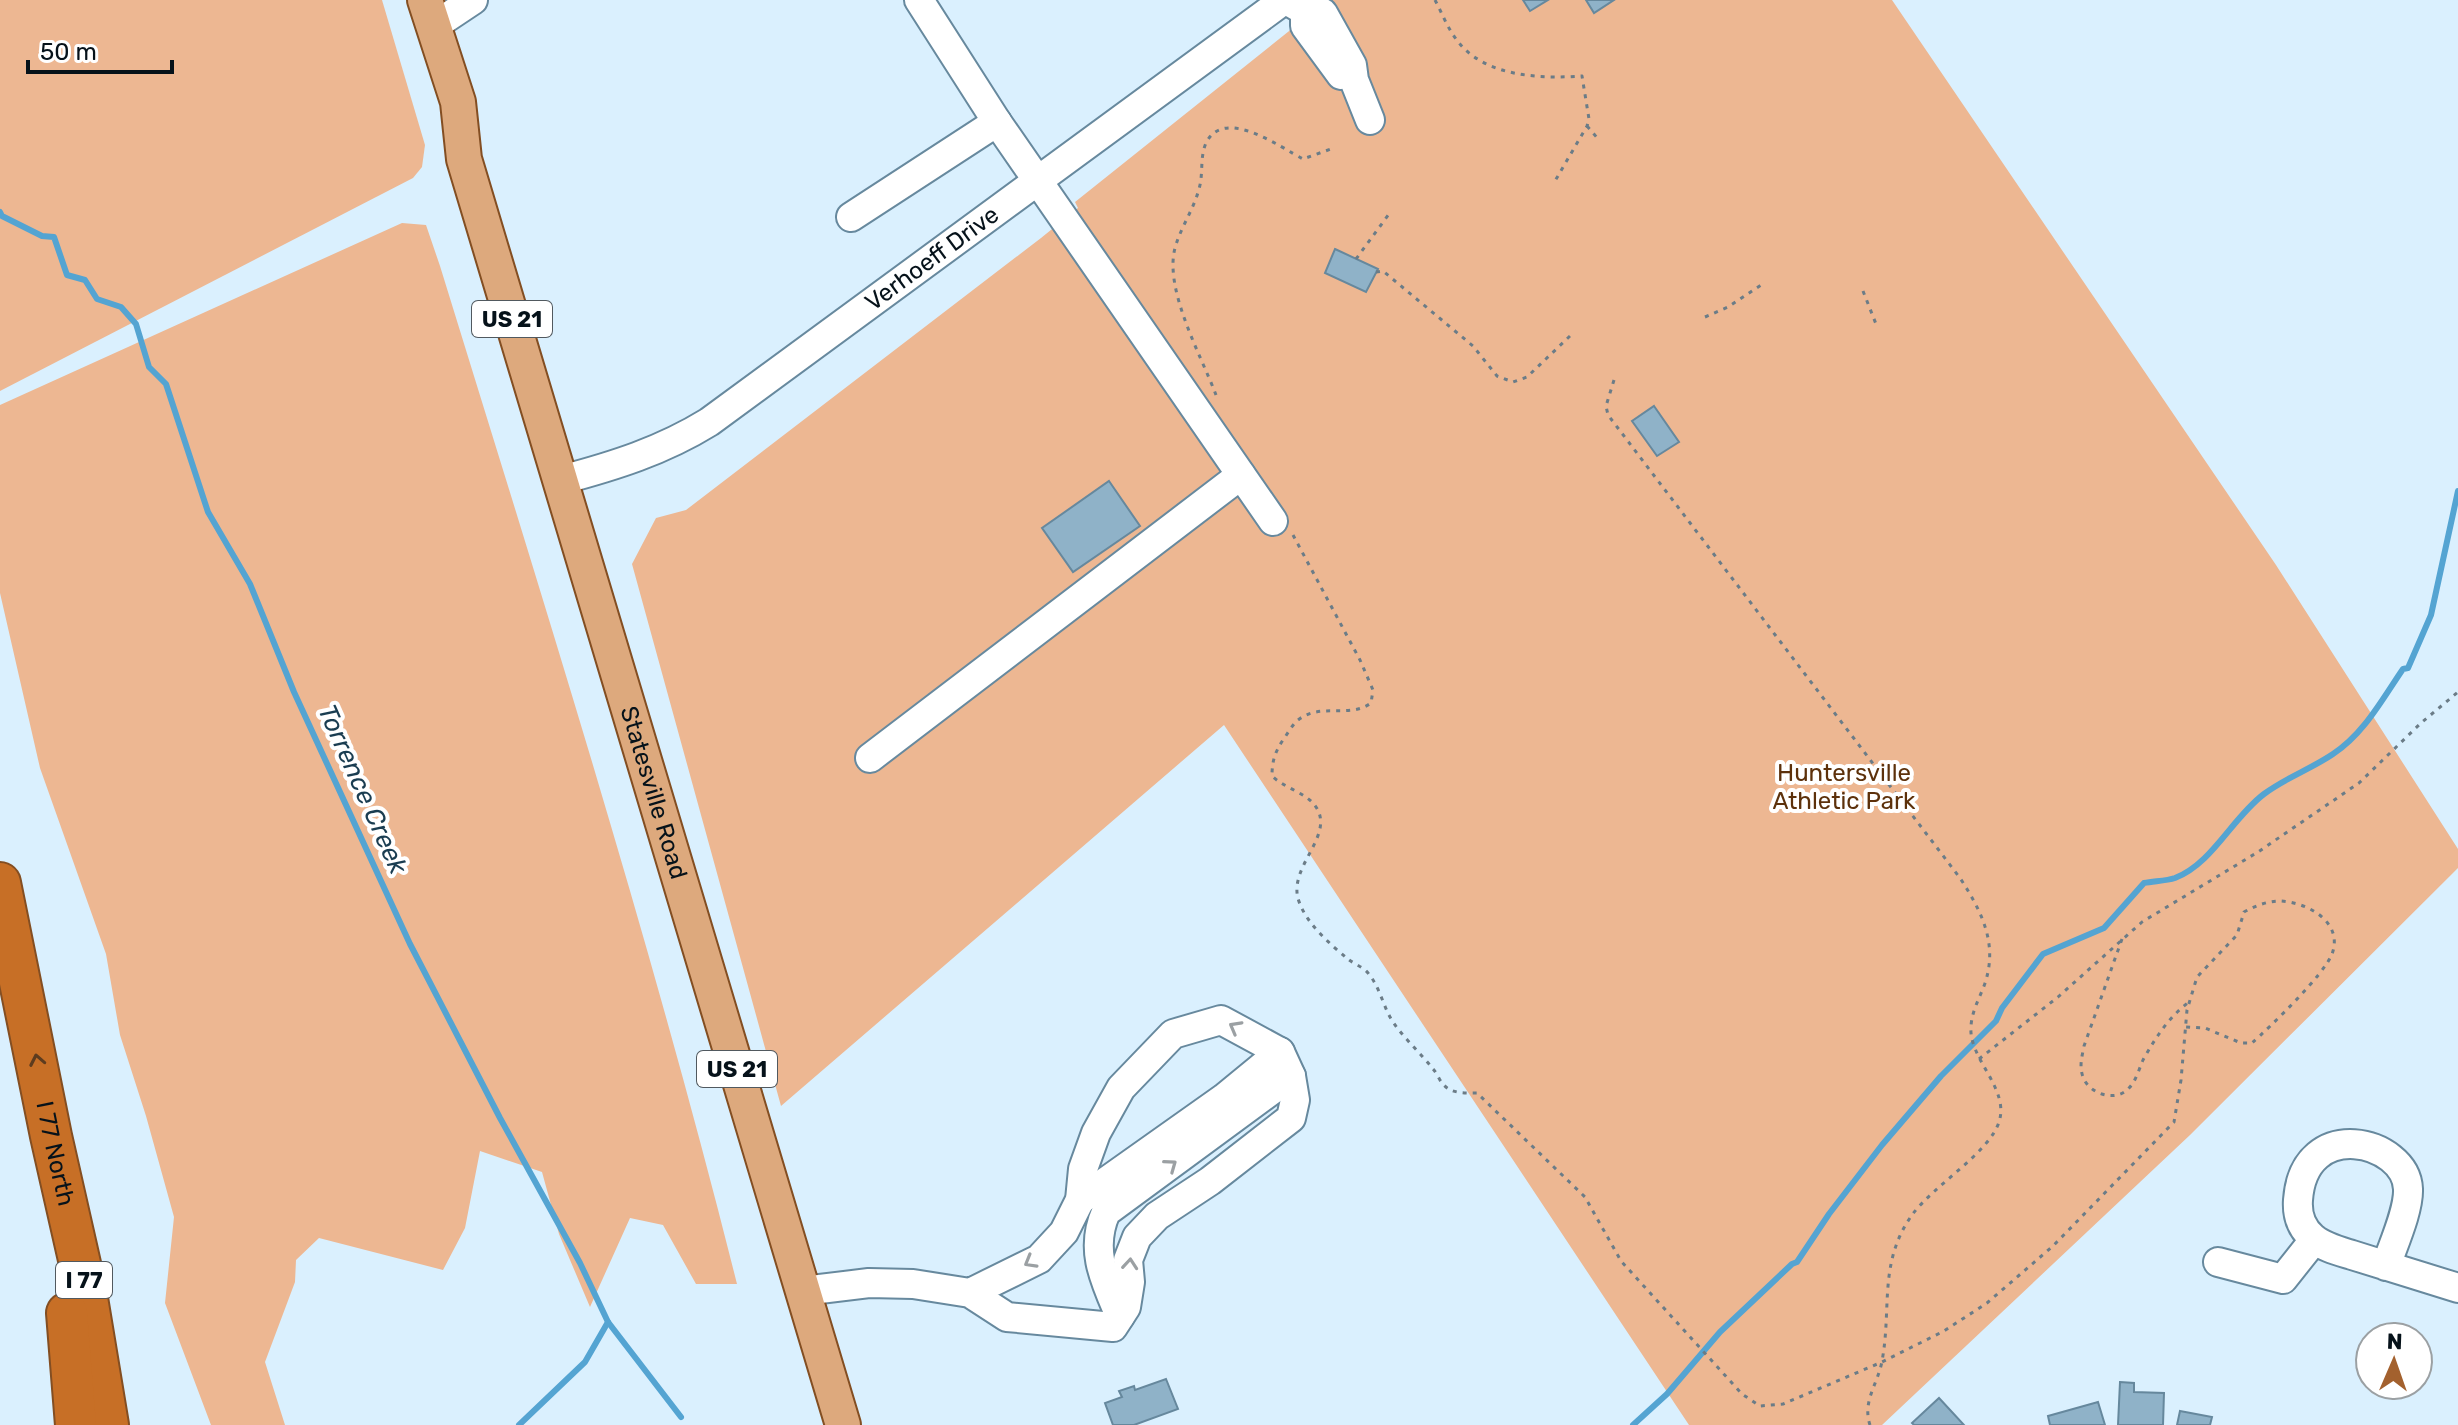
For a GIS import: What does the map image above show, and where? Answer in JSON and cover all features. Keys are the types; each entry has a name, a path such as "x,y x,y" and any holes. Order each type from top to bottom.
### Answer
{"highway":[{"name":"I 77 North","path":"0,883 85,1286 108,1425"},
{"name":"I 77","path":"51,1136 76,1425"}],"main road":[{"name":"Statesville Road","path":"407,0 437,108 464,159"},
{"name":"Statesville Road","path":"429,13 458,102 464,159 843,1425"}],"street":[{"path":"429,13 473,0"},
{"path":"919,0 997,122 1241,475 1282,527"},
{"path":"1292,4 1323,13 1352,65 1354,80 1370,120"},
{"name":"Verhoeff Drive","path":"561,480 640,457 709,422 1038,179 1292,4"},
{"path":"851,217 997,122"},
{"path":"870,758 1241,475"},
{"path":"970,1293 1039,1259 1064,1232 1080,1200 1083,1169 1102,1121 1121,1088 1173,1034 1221,1020 1285,1064 1295,1100 1291,1118 1210,1181 1157,1216 1137,1237 1128,1260 1130,1282 1126,1307 1117,1322"},
{"path":"1080,1200 1224,1098 1285,1064"},
{"path":"1117,1322 1099,1265 1100,1225 1106,1212 1285,1064"},
{"path":"2386,1266 2408,1198 2408,1186 2398,1165 2371,1148 2345,1143 2333,1145 2314,1157 2300,1185 2298,1210 2301,1224 2314,1240 2386,1266 2458,1288"},
{"path":"2218,1262 2283,1279 2314,1240"},
{"path":"803,1291 869,1283 913,1284 970,1293 1007,1317 1117,1322"}],"path":[{"path":"1435,0 1456,40 1485,64 1553,78 1582,76 1587,126 1599,140"},
{"path":"1555,181 1587,126"},
{"path":"1217,395 1176,292 1173,271 1174,250 1201,184 1204,146 1219,129 1243,128 1303,159 1331,149"},
{"path":"1356,259 1389,214"},
{"path":"1376,272 1383,271 1407,289 1422,306 1473,346 1497,376 1505,380 1521,381 1527,377 1571,335"},
{"path":"1705,317 1728,307 1761,285"},
{"path":"1863,291 1876,324"},
{"path":"1614,380 1606,406 1608,415 1960,878 1980,910 1989,933 1989,969 1975,1004 1970,1037 1999,1101 2000,1119 1983,1147 1938,1185 1912,1215 1895,1245 1887,1279 1882,1362 1868,1400 1870,1425"},
{"path":"1282,527 1360,660 1373,690 1371,703 1363,708 1351,712 1327,710 1307,714 1296,721 1277,748 1272,776 1281,785 1314,803 1319,812 1316,841 1300,870 1296,886 1304,914 1349,960 1367,971 1383,997 1391,1018 1443,1085 1453,1091 1477,1093 1585,1197 1621,1261 1742,1394 1760,1406 1783,1404 1882,1362 1944,1331 1987,1303 2053,1246 2174,1122 2185,1027 2197,977 2237,935 2244,912 2277,901 2303,904 2320,914 2331,928 2335,938 2328,962 2252,1043 2241,1043 2205,1028 2185,1027"},
{"path":"1979,1059 2058,997 2142,922 2258,852 2359,783 2458,692"},
{"path":"2122,939 2082,1055 2080,1064 2089,1087 2111,1096 2131,1087 2142,1062 2171,1016 2189,1002"}],"green space":[{"path":"0,0 382,0 425,145 422,167 413,178 0,391"},
{"name":"Huntersville Athletic Park","path":"1328,0 1892,0 2276,565 2458,849 2458,868 2190,1135 1882,1425 1689,1425 1224,725 781,1106 632,564 656,518 686,510 1041,238 1078,208 1075,202"},
{"path":"402,223 426,225 440,266 633,900 737,1284 696,1284 663,1225 630,1218 590,1307 559,1234 542,1172 480,1151 465,1228 443,1270 319,1238 296,1260 295,1282 265,1362 285,1425 211,1425 165,1303 174,1217 120,1035 106,954 40,768 0,593 0,405"}],"building":[{"path":"1523,0 1548,0 1530,11"},
{"path":"1586,0 1614,0 1594,13"},
{"path":"1335,249 1378,269 1366,292 1325,273"},
{"path":"1654,406 1679,442 1657,456 1632,421"},
{"path":"1109,481 1140,526 1073,572 1042,528"},
{"path":"1166,1379 1178,1409 1134,1425 1113,1425 1105,1403 1122,1397 1119,1391 1134,1386 1135,1390"},
{"path":"2120,1382 2134,1383 2134,1392 2164,1393 2163,1425 2118,1425"},
{"path":"1939,1398 1964,1425 1912,1423"},
{"path":"2098,1402 2105,1425 2050,1425 2048,1416"},
{"path":"2180,1411 2212,1417 2210,1425 2177,1425"}],"waterway":[{"name":"Torrence Creek","path":"0,212 2,216 42,236 54,237 67,275 85,280 97,299 121,307 136,324 149,367 166,384 208,512 250,584 294,692 410,944 500,1118 580,1263 608,1322 681,1417"},
{"path":"1633,1425 1667,1394 1720,1332 1797,1262 1882,1145 1941,1076 1996,1021 2002,1008 2043,954 2104,928 2144,883 2171,879 2188,871 2211,852 2264,794 2333,754 2363,726 2403,669 2408,668 2431,615 2458,491"},
{"path":"519,1425 585,1362 608,1322"}]}
